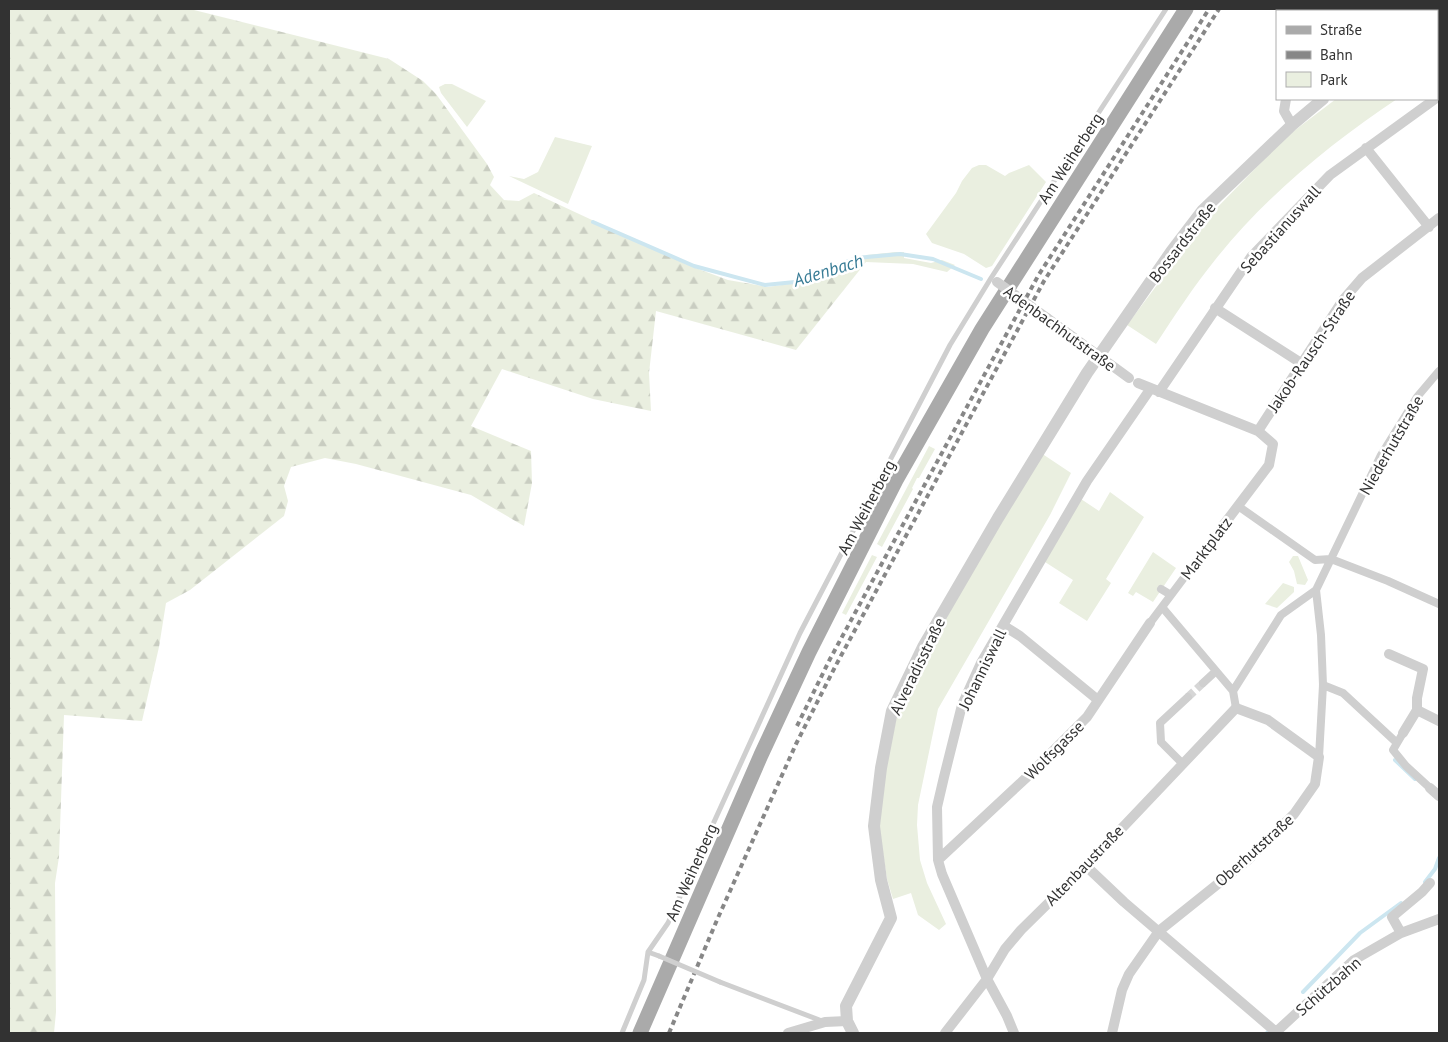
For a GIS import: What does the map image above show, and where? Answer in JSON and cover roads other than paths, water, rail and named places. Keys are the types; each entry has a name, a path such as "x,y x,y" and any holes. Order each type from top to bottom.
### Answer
{"main road":[{"path":"640,1033 805,660 896,480 982,328 1186,9"}],"street":[{"path":"1286,100 1284,111 1292,125"},
{"name":"Bossardstraße","path":"1099,356 1170,252 1203,210 1292,125 1323,100"},
{"name":"Sebastianuswall","path":"1155,390 1251,257 1330,175 1433,100"},
{"path":"1366,148 1429,227"},
{"name":"Jakob-Rausch-Straße","path":"1258,431 1343,300 1362,278 1439,218"},
{"name":"Adenbachhutstraße","path":"994,280 1134,381 1258,431"},
{"path":"1215,308 1301,363"},
{"name":"Alveradisstraße","path":"847,1021 846,1006 891,918 881,880 874,826 881,768 892,711 923,647 998,518 1081,382 1099,356"},
{"name":"Niederhutstraße","path":"1331,559 1381,455 1417,396 1439,371"},
{"name":"Johanniswall","path":"1014,1033 987,979 953,902 938,860 938,807 944,777 962,705 981,663 1087,481 1155,390"},
{"path":"1238,506 1269,465 1272,444 1258,431"},
{"name":"Marktplatz","path":"1150,623 1238,506 1315,560 1331,559 1388,581 1439,604"},
{"path":"1233,691 1281,615 1316,590 1331,559"},
{"path":"1161,589 1171,595"},
{"name":"Oberhutstraße","path":"1112,1033 1122,990 1129,974 1159,931 1249,859 1294,814 1315,784 1319,756 1323,685 1321,635 1316,590"},
{"path":"1162,607 1233,691 1236,708 1268,720 1319,756"},
{"name":"Wolfsgasse","path":"938,860 1087,716 1150,623"},
{"path":"1004,626 1020,636 1098,700"},
{"path":"1389,654 1423,669 1417,698 1417,710 1393,750 1406,766 1439,796"},
{"path":"1203,683 1216,671"},
{"path":"1323,685 1343,693 1397,743"},
{"path":"1182,763 1161,742 1160,723 1188,697"},
{"name":"Altenbaustraße","path":"945,1033 987,979 1005,949 1021,930 1086,866 1236,708"},
{"path":"1417,710 1439,721"},
{"path":"1086,866 1124,902 1276,1033"},
{"path":"1401,933 1392,917 1430,883"},
{"name":"Schützbahn","path":"1276,1033 1354,960 1401,933 1439,919"},
{"path":"788,1033 825,1022 847,1021 853,1033"}],"lane":[{"name":"Am Weiherberg","path":"622,1033 644,980 648,952 668,924 800,633 950,345 994,280 1166,9"},
{"path":"648,952 825,1022"}],"waterway":[{"name":"Adenbach","path":"593,222 694,266 765,285 795,282 856,258 900,254 933,259 981,279"},
{"path":"1395,760 1415,779"},
{"path":"1425,882 1435,869 1439,858"},
{"path":"1303,992 1360,933 1401,903"}],"tunnel":[{"path":"1188,697 1203,683"}],"railway":[{"path":"797,726 830,659 1038,276 1209,9"},
{"path":"669,1033 717,920 796,744 836,665 1044,281 1219,9"}]}
